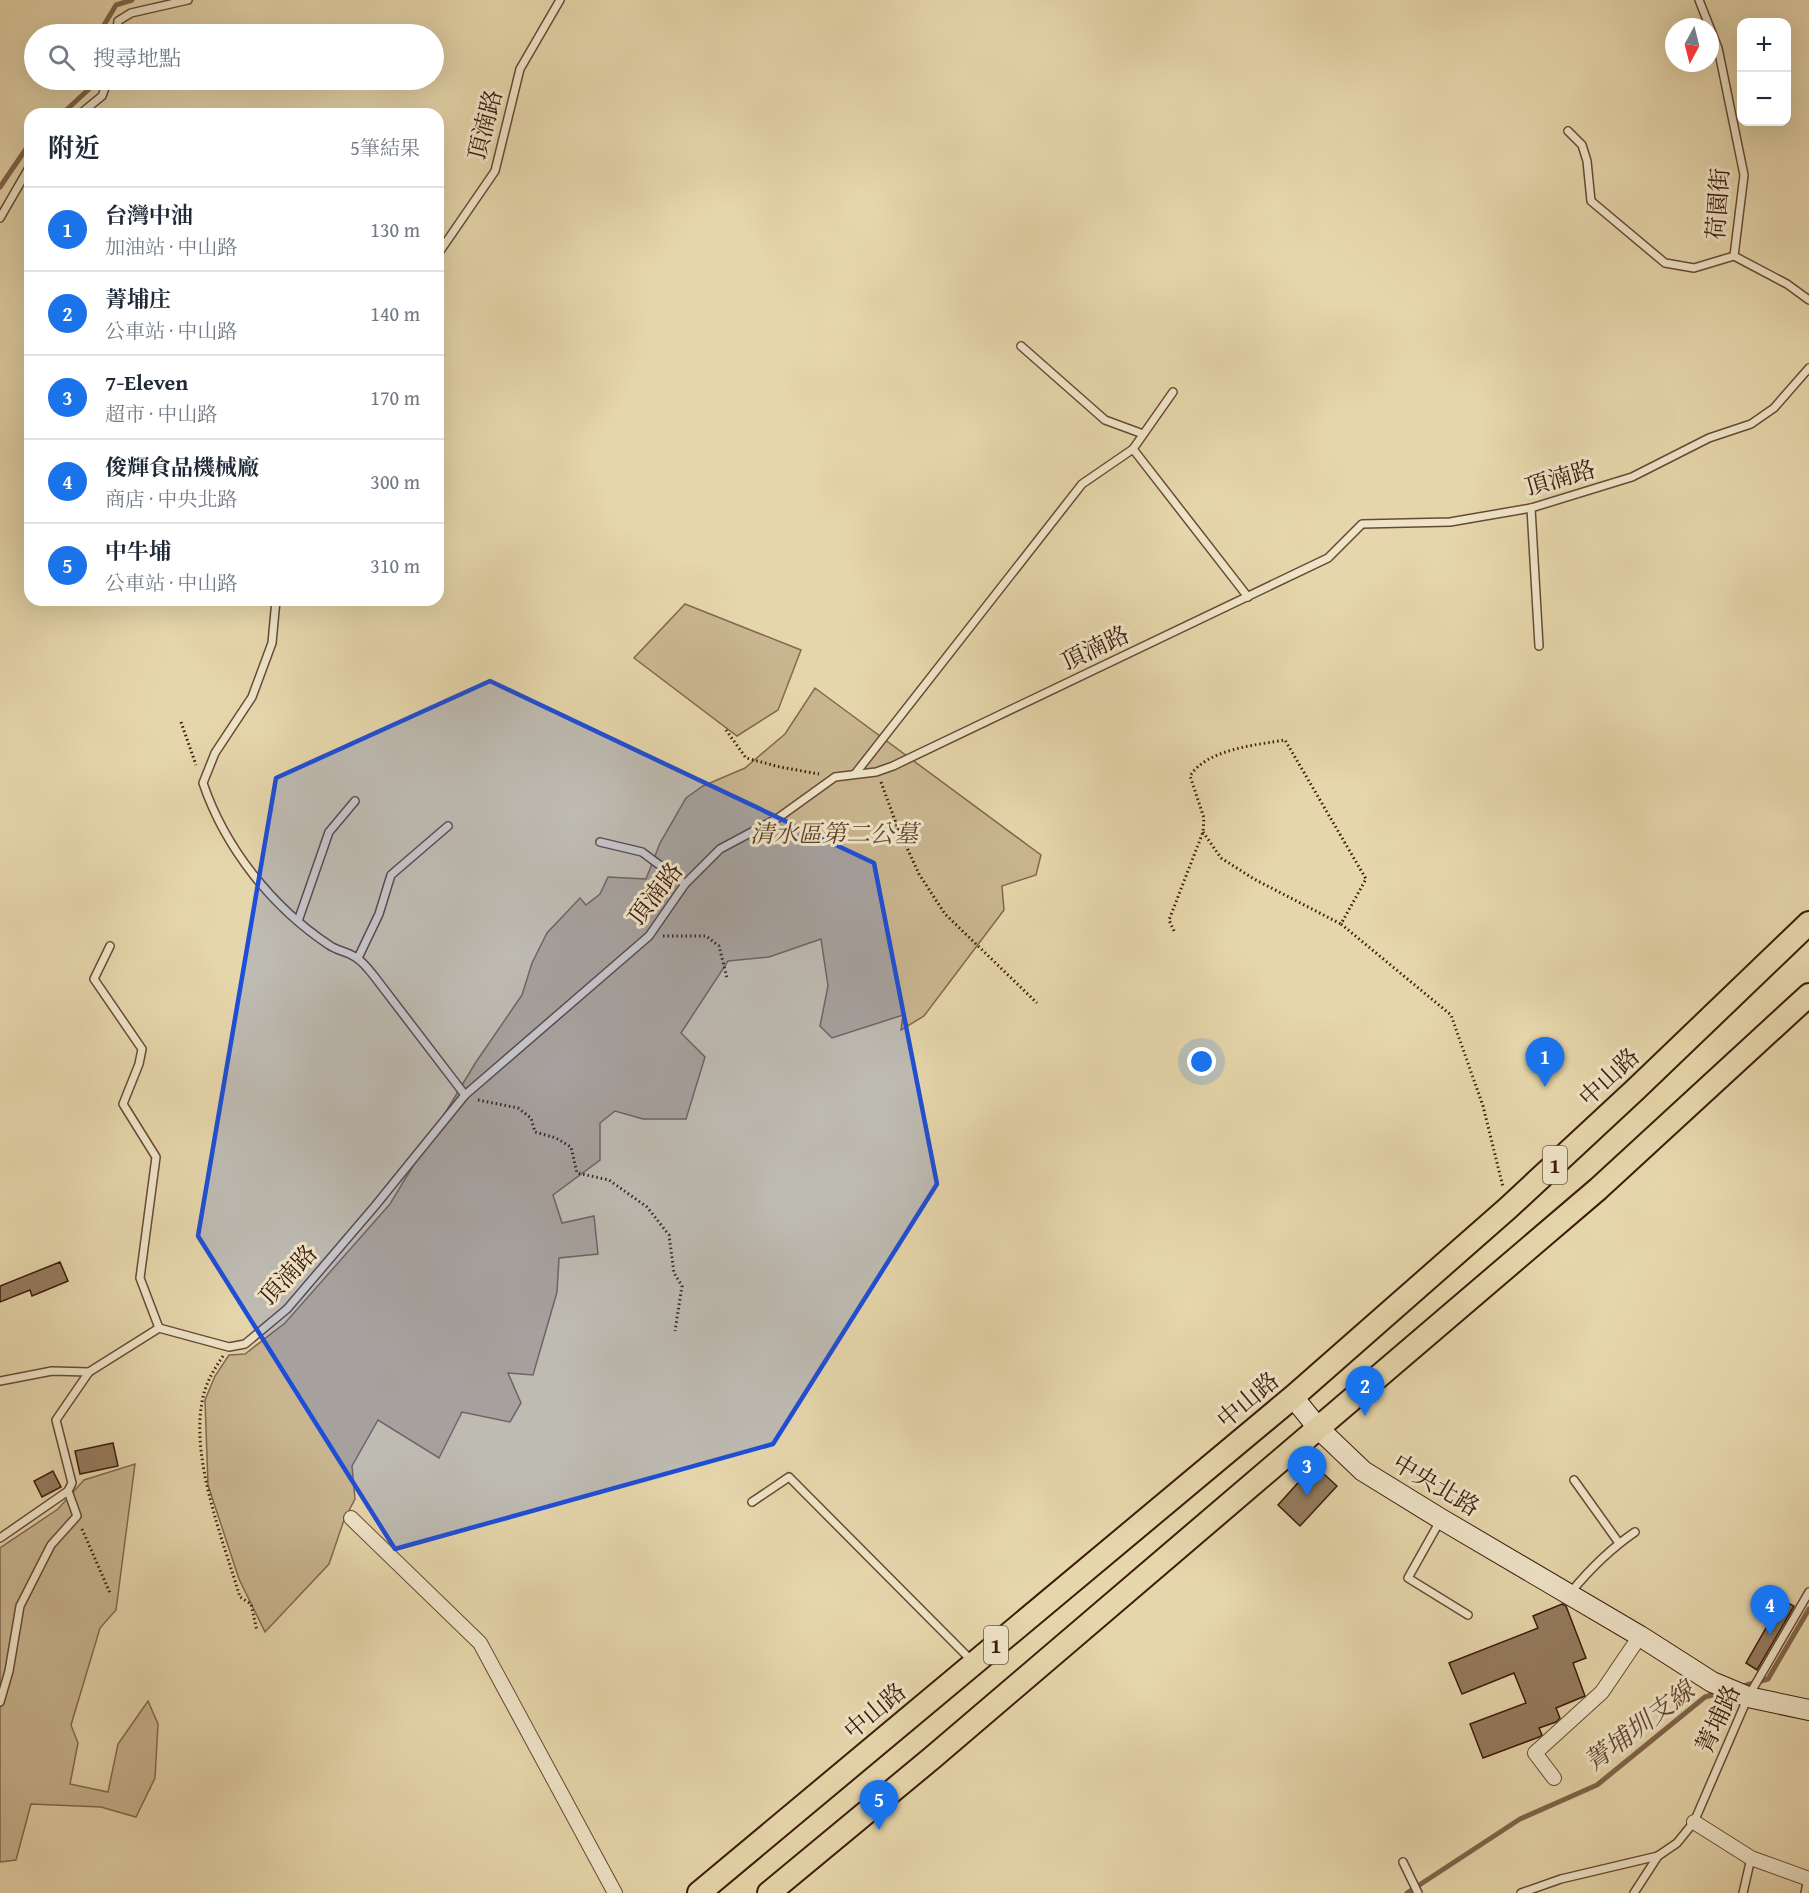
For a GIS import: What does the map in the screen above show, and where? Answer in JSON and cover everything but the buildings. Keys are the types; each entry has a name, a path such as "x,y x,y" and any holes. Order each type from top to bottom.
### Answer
{"main road":[{"name":"中山路","path":"699,1893 1293,1397 1508,1208 1809,923"},
{"name":"1","path":"769,1893 932,1758 1598,1189 1809,995"}],"street":[{"name":"中央北路","path":"1293,1397 1319,1429 1363,1470 1441,1519 1640,1636 1712,1682 1748,1697 1809,1710"},
{"path":"351,1518 480,1643 615,1893"},
{"path":"1554,1778 1534,1753 1602,1692 1640,1636"},
{"path":"1694,1822 1751,1858 1808,1878"}],"lane":[{"path":"117,24 117,21 131,13 188,0"},
{"name":"頂湳路","path":"444,245 495,171 520,69 560,0"},
{"name":"荷園街","path":"1699,0 1718,48 1744,175 1734,256 1786,284 1809,300"},
{"path":"87,108 102,96 104,90"},
{"path":"1568,131 1582,145 1587,161 1591,201 1665,263 1694,268 1734,256"},
{"path":"0,218 24,176"},
{"path":"1021,346 1105,420 1143,434"},
{"name":"頂湳路","path":"229,1347 245,1344 287,1309 465,1095 649,936 685,884 720,849 778,818 835,777 876,772 1248,597 1328,558 1362,524 1450,522 1532,508 1632,477 1710,438 1751,424 1774,408 1809,368"},
{"path":"855,774 1082,484 1133,449 1173,392"},
{"path":"1133,449 1248,597"},
{"path":"1532,508 1539,646"},
{"path":"275,606 272,643 252,697 215,753 203,783 220,824 240,857 289,915 330,947 358,958 465,1095"},
{"path":"298,921 329,832 355,801"},
{"path":"358,958 379,914 391,875 448,826"},
{"path":"600,842 642,852 685,884"},
{"path":"110,946 94,979 142,1049 139,1064 123,1104 156,1157 140,1278 159,1328"},
{"path":"0,1538 68,1491 72,1483 56,1420 89,1372 159,1328 229,1347"},
{"path":"0,1381 52,1371 89,1372"},
{"path":"752,1502 789,1477 974,1663"},
{"path":"1575,1480 1619,1543"},
{"path":"0,1702 9,1671 20,1606 51,1545 77,1516 68,1491"},
{"path":"1441,1519 1408,1578 1468,1615"},
{"path":"1569,1594 1590,1569 1635,1532"},
{"name":"菁埔路","path":"1521,1893 1561,1879 1658,1856 1677,1843 1694,1822 1748,1697 1809,1592"},
{"name":"菁埔路","path":"1634,1893 1658,1856"},
{"path":"1743,1893 1751,1858"},
{"path":"1403,1862 1418,1893"},
{"path":"1804,1893 1808,1878"}],"path":[{"path":"181,722 203,783"},
{"path":"726,730 746,758 835,777"},
{"path":"1174,931 1169,920 1203,832 1204,818 1190,776 1195,767 1231,749 1285,740 1366,879 1341,924"},
{"path":"876,772 919,874 945,914 1037,1002"},
{"path":"1203,832 1221,858 1254,879 1341,924 1451,1015 1483,1106 1508,1208"},
{"path":"649,936 706,936 719,946 727,978"},
{"path":"465,1095 481,1101 518,1108 531,1118 535,1132 556,1138 572,1147 577,1173 609,1180 647,1207 669,1235 674,1273 682,1286 675,1331"},
{"path":"229,1347 209,1377 201,1403 200,1438 208,1491 240,1596 251,1604 257,1631"},
{"path":"77,1516 110,1593"}],"highlighted area":[{"path":"490,681 874,863 937,1184 773,1444 395,1549 198,1236 276,778"}],"green space":[{"path":"685,604 801,650 778,710 737,736 634,658"},
{"name":"清水區第二公墓","path":"815,688 1041,855 1036,875 1002,886 1004,910 924,1016 901,1030 903,1015 832,1038 820,1026 828,986 821,939 769,957 728,961 681,1033 705,1057 686,1119 643,1119 615,1111 600,1123 600,1160 553,1195 562,1223 594,1216 598,1254 559,1258 557,1292 533,1375 508,1373 521,1403 510,1422 462,1412 439,1458 378,1420 352,1466 355,1499 344,1520 329,1564 265,1632 239,1579 208,1485 205,1400 215,1376 229,1355 245,1354 285,1323 390,1204 476,1062 522,995 532,963 547,933 580,898 586,905 600,894 608,877 646,879 660,843 686,798 703,786 745,768 785,734"},
{"path":"135,1464 116,1610 100,1628 71,1725 78,1743 70,1784 108,1792 118,1744 148,1701 158,1724 155,1778 136,1817 101,1807 31,1804 16,1860 0,1862 0,1548 58,1509 84,1480"}],"waterway":[{"path":"105,24 116,5 132,0"},
{"path":"68,108 88,90"},
{"path":"0,187 24,152"},
{"name":"菁埔圳支線","path":"1740,1687 1768,1679 1809,1609"},
{"name":"菁埔圳支線","path":"1407,1893 1520,1819 1597,1785 1705,1697 1722,1692"}],"place":[{"name":"台灣中油","path":"1545,1087"},
{"name":"菁埔庄","path":"1365,1416"},
{"name":"7-Eleven","path":"1307,1496"},
{"name":"俊輝食品機械廠","path":"1770,1635"},
{"name":"中牛埔","path":"879,1830"}]}
